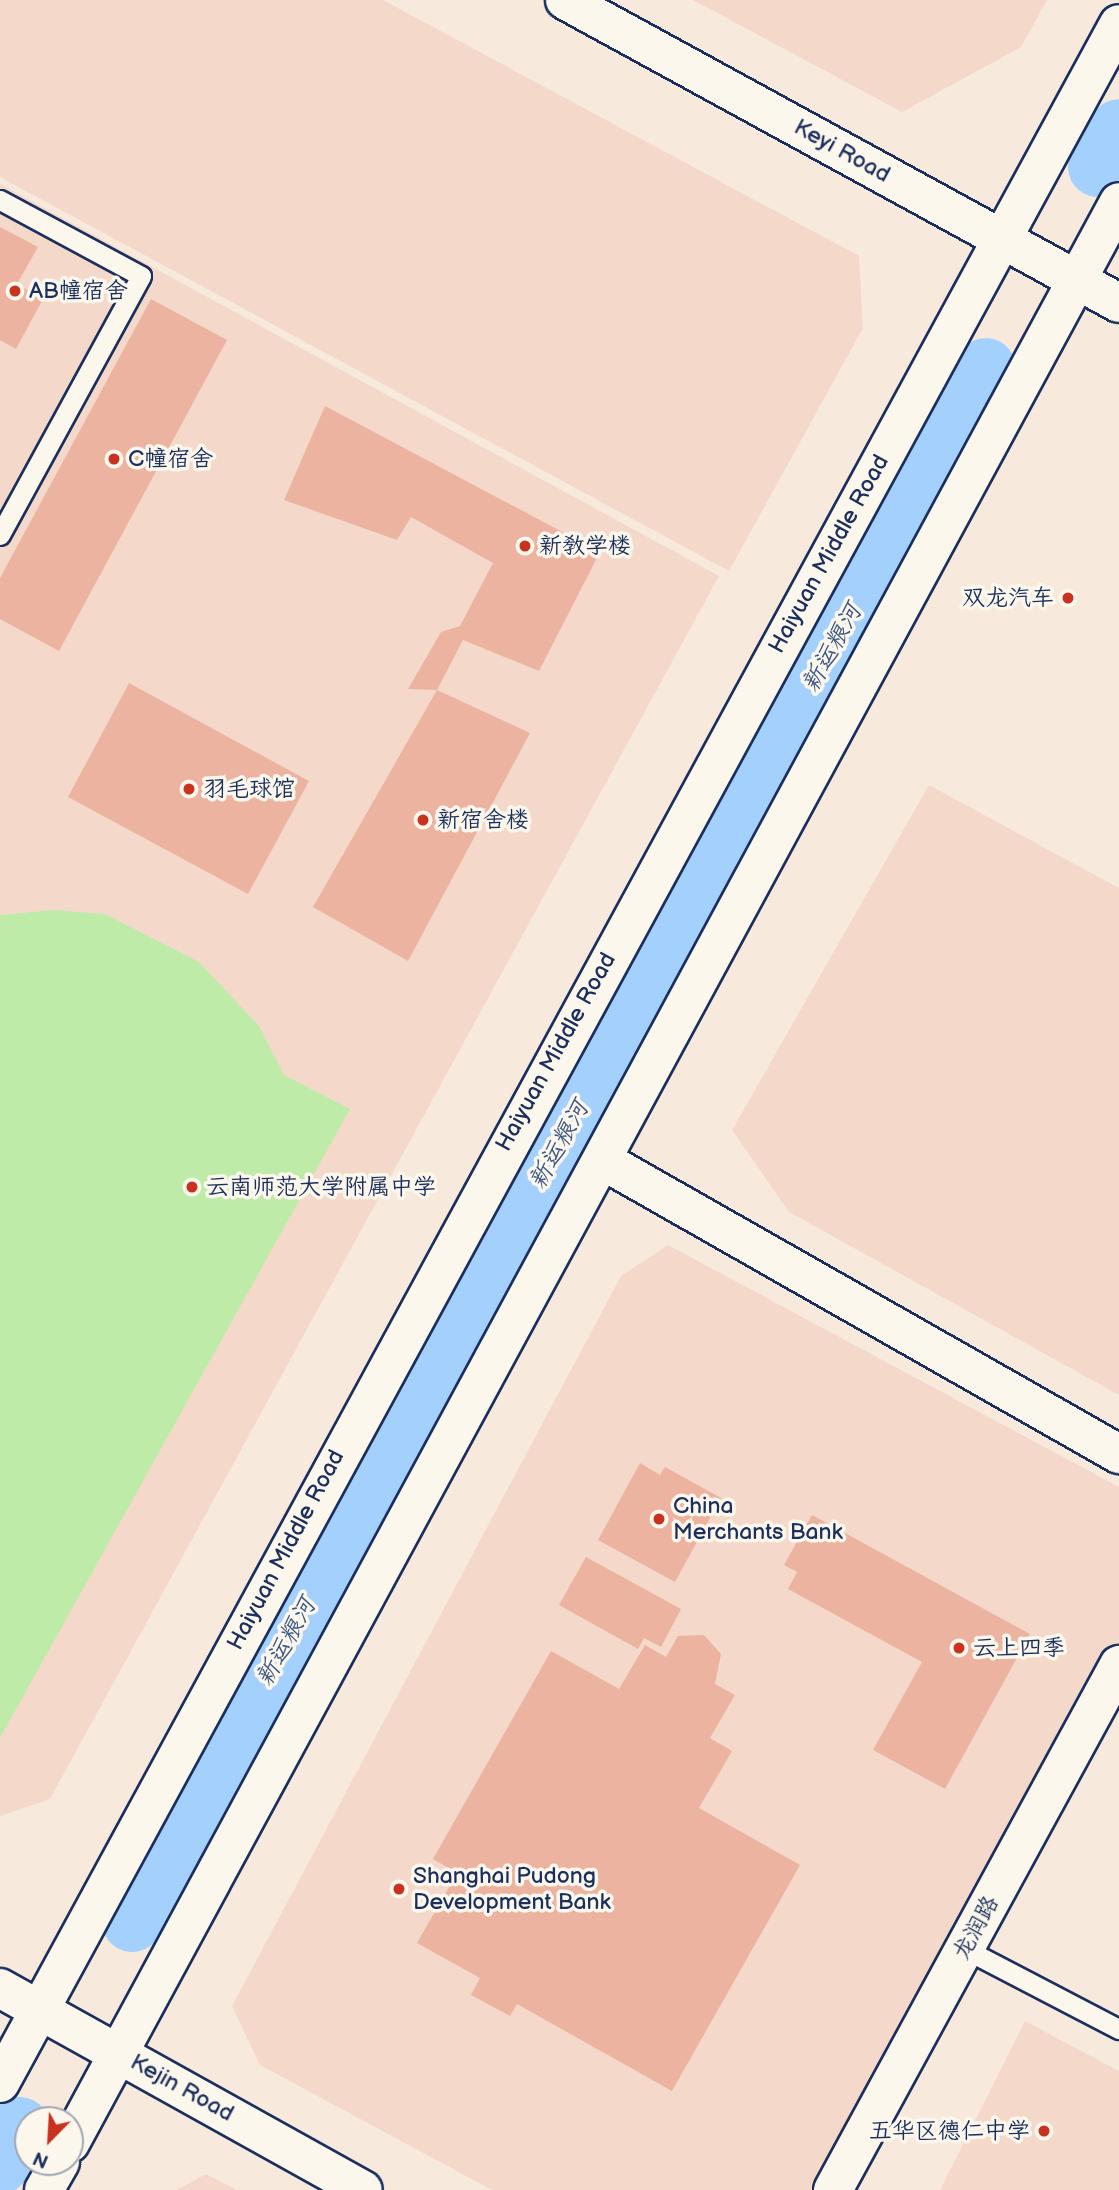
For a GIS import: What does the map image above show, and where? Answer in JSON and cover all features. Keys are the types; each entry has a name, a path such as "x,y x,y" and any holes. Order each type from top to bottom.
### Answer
{"main road":[{"name":"Keyi Road","path":"565,0 1119,303"},
{"name":"Haiyuan Middle Road","path":"0,2083 1119,24"},
{"path":"84,2117 1119,202"},
{"path":"602,1160 1119,1454"},
{"name":"龙润路","path":"834,2190 1119,1665"},
{"name":"Kejin Road","path":"0,1988 363,2190"}],"lane":[{"path":"0,200 141,276 0,535"},
{"path":"965,1948 1119,2029"}],"shaded area":[{"path":"0,0 383,0 859,256 863,328 729,571 0,177"},
{"path":"693,0 1047,0 1021,47 902,112"},
{"name":"云南师范大学附属中学","path":"0,184 719,576 50,1799 0,1816"},
{"path":"929,785 1119,888 1119,1395 789,1212 732,1130"},
{"path":"668,1245 1119,1487 1119,1679 835,2190 492,2190 260,2065 232,2006 621,1276"},
{"name":"五华区德仁中学","path":"1025,2021 1119,2071 1119,2190 940,2190"},
{"path":"206,2174 237,2190 176,2190"}],"green space":[{"path":"54,910 105,914 199,962 259,1026 284,1075 350,1109 0,1738 0,915"}],"building":[{"name":"AB幢宿舍","path":"0,227 38,247 17,284 43,299 16,349 0,340"},
{"name":"C幢宿舍","path":"151,299 227,340 59,651 0,619 0,578"},
{"name":"新教学楼","path":"325,406 600,552 539,671 463,640 437,690 408,689 441,632 460,626 493,563 411,517 397,540 284,500"},
{"name":"羽毛球馆","path":"129,683 309,781 248,894 68,797"},
{"name":"新宿舍楼","path":"437,690 530,733 408,961 313,907"},
{"name":"China Merchants Bank","path":"640,1463 660,1475 665,1467 721,1498 675,1582 598,1540"},
{"name":"云上四季","path":"812,1515 1030,1634 945,1789 873,1750 922,1662 788,1589 797,1572 784,1565"},
{"path":"586,1557 681,1609 661,1647 644,1638 638,1649 559,1605"},
{"path":"704,1635 721,1654 715,1684 735,1695 710,1738 732,1751 699,1808 800,1865 672,2091 517,2004 510,2016 471,1995 480,1978 417,1943 457,1873 433,1859 551,1651 619,1689 645,1645 666,1657 678,1636"}],"waterway":[{"name":"新运粮河","path":"1098,167 1119,129"},
{"name":"新运粮河","path":"132,1922 986,368"},
{"name":"新运粮河","path":"0,2164 14,2138"}],"place":[{"name":"AB幢宿舍","path":"15,291"},
{"name":"C幢宿舍","path":"114,459"},
{"name":"新教学楼","path":"525,546"},
{"name":"双龙汽车","path":"1068,598"},
{"name":"羽毛球馆","path":"189,789"},
{"name":"新宿舍楼","path":"423,820"},
{"name":"云南师范大学附属中学","path":"192,1187"},
{"name":"China Merchants Bank","path":"659,1519"},
{"name":"云上四季","path":"959,1648"},
{"name":"Shanghai Pudong Development Bank","path":"399,1889"},
{"name":"五华区德仁中学","path":"1044,2131"}]}
